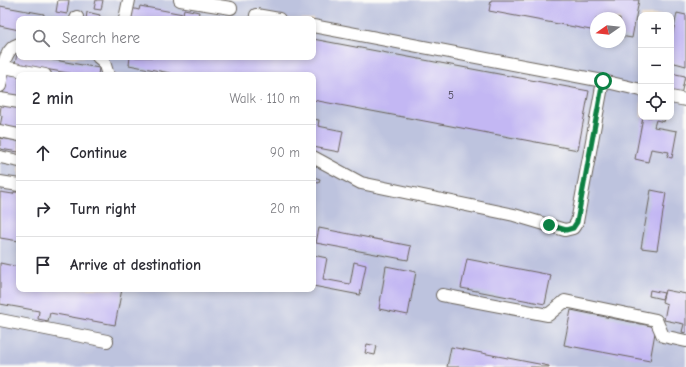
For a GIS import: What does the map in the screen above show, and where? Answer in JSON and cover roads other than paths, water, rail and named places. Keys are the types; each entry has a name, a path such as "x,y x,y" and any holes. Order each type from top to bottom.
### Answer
{"lane":[{"path":"126,16 129,0"},
{"path":"180,0 231,8"},
{"path":"256,15 262,16"},
{"path":"316,27 603,81 638,89"},
{"path":"0,86 7,53 11,48 16,46"},
{"path":"102,60 107,72"},
{"path":"4,67 30,72"},
{"path":"316,159 362,183 514,215 566,230 573,228 577,222 603,81"},
{"path":"674,98 686,100"},
{"path":"0,99 16,102"},
{"path":"0,131 16,134"},
{"path":"0,158 16,161"},
{"path":"0,182 16,185"},
{"path":"442,295 548,315 565,301 656,320 663,336 686,341"},
{"path":"0,320 107,341"}]}
